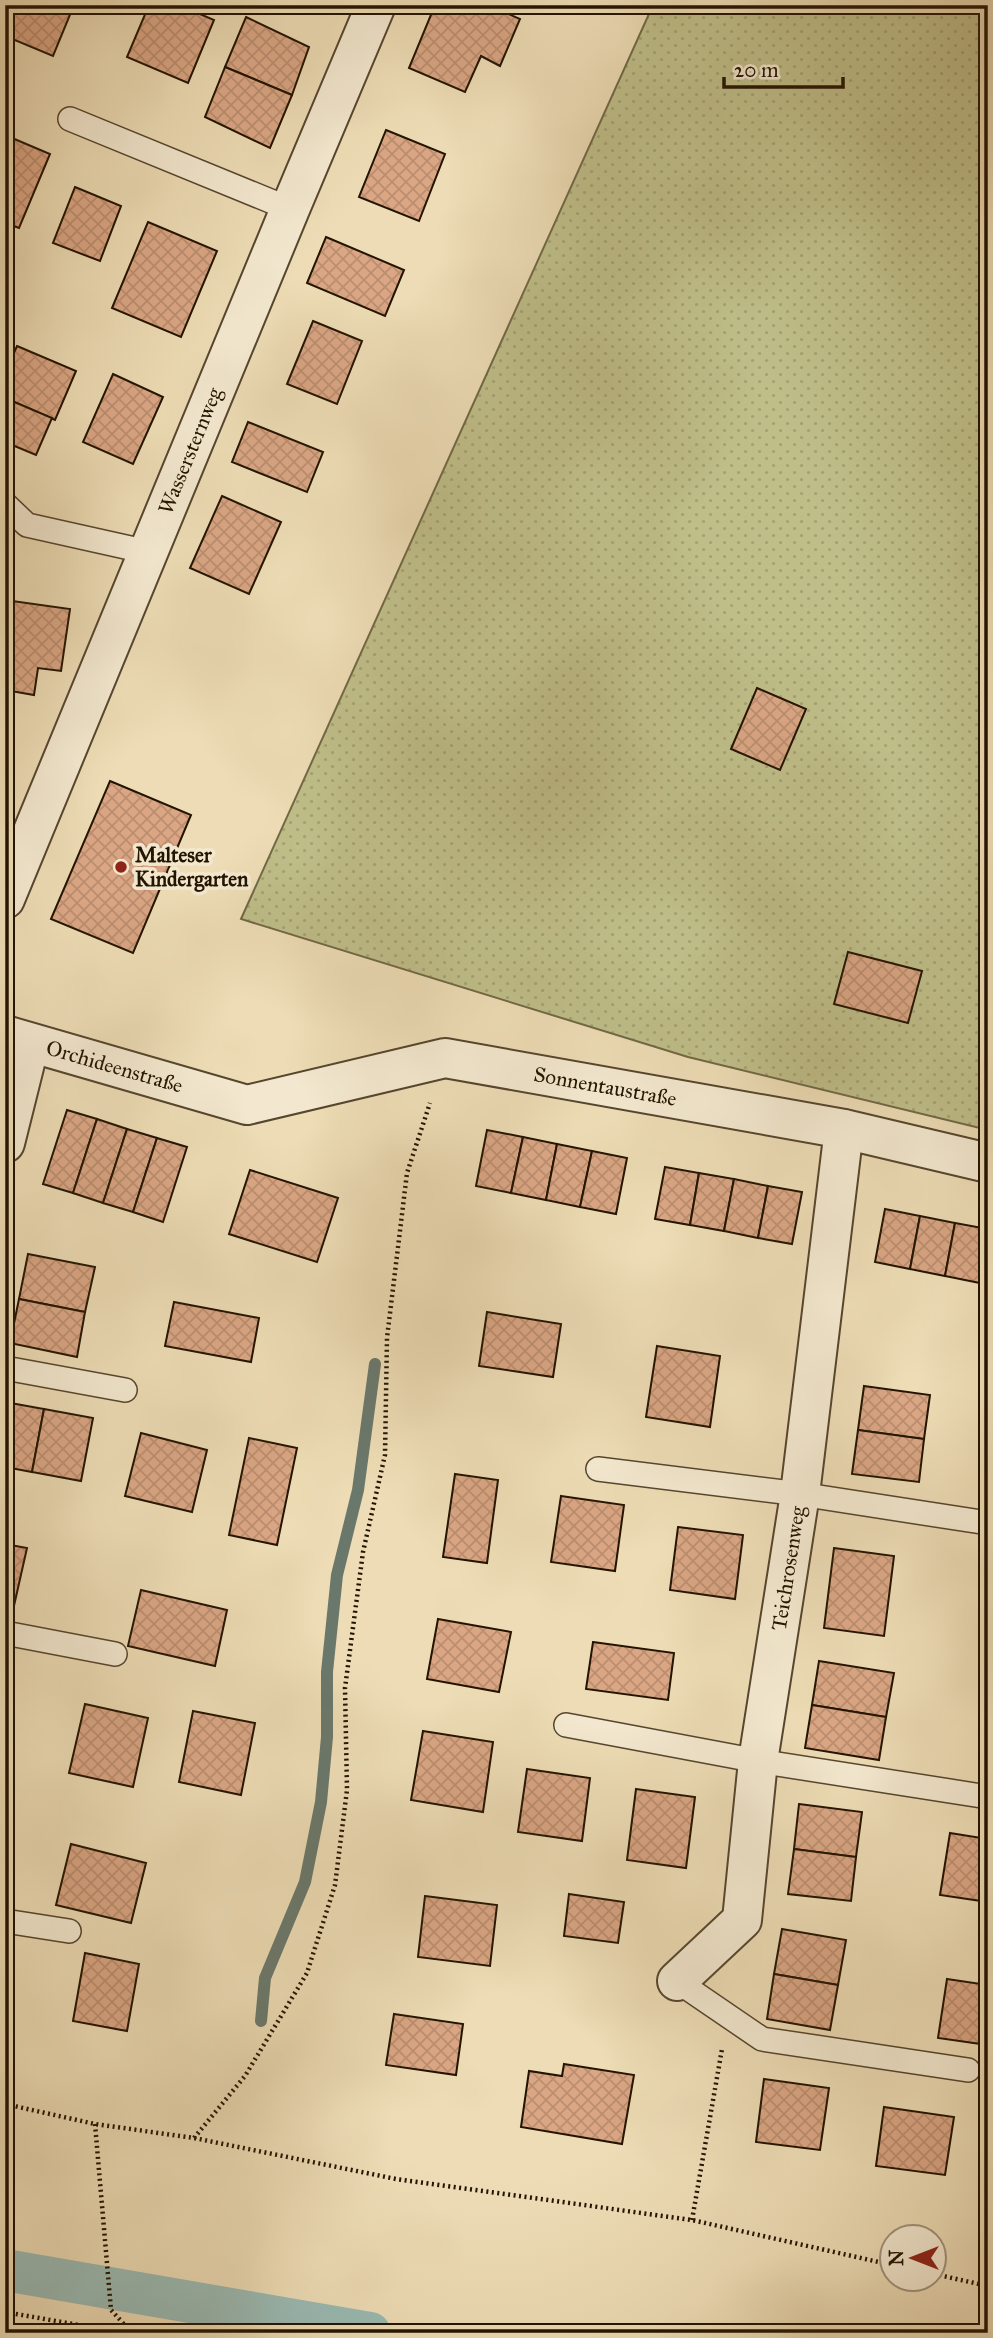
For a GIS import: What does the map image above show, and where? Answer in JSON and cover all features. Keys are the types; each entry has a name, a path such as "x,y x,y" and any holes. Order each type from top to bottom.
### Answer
{"street":[{"name":"Wassersternweg","path":"5,899 376,5"},
{"name":"Orchideenstraße","path":"18,1039 222,1099"},
{"path":"5,1143 18,1039"},
{"name":"Sonnentaustraße","path":"222,1099 247,1105 445,1058 844,1129 988,1163"},
{"name":"Teichrosenweg","path":"677,1981 743,1920 758,1761 800,1494 844,1129"}],"lane":[{"path":"70,119 290,209"},
{"path":"5,504 27,525 148,552"},
{"path":"5,1368 125,1390"},
{"path":"598,1469 800,1494 988,1523"},
{"path":"5,1633 115,1654"},
{"path":"566,1725 758,1761 988,1797"},
{"path":"5,1921 69,1931"},
{"path":"677,1981 762,2039 968,2070"}],"path":[{"path":"194,2138 245,2076 307,1973 335,1885 346,1790 345,1688 363,1552 384,1455 387,1338 407,1173 445,1058"},
{"path":"692,2220 724,2042"},
{"path":"5,2104 95,2124 194,2138 396,2179 692,2220 878,2261"},
{"path":"95,2124 111,2310 132,2333"},
{"path":"948,2277 988,2286"},
{"path":"5,2312 124,2333"}],"shaded area":[{"path":"653,5 988,5 988,1130 688,1057 241,919"}],"building":[{"path":"16,5 74,5 53,56 5,36"},
{"path":"149,5 179,5 214,20 188,83 127,57"},
{"path":"435,5 488,5 520,19 500,66 481,56 465,92 409,68"},
{"path":"246,17 309,47 292,95 225,67"},
{"path":"225,67 292,95 270,148 205,117"},
{"path":"386,130 445,154 419,221 359,197"},
{"path":"5,135 50,154 19,228 5,223"},
{"path":"75,187 121,206 100,261 53,243"},
{"path":"148,222 217,251 181,337 112,308"},
{"path":"326,237 404,270 385,316 307,283"},
{"path":"313,321 362,341 337,404 287,384"},
{"path":"17,346 76,371 55,420 5,398 5,373"},
{"path":"113,374 163,397 133,464 83,442"},
{"path":"5,398 52,418 36,455 5,442"},
{"path":"248,422 323,452 307,492 232,462"},
{"path":"222,496 281,522 249,594 190,568"},
{"path":"5,600 70,609 61,671 38,668 34,695 5,690"},
{"path":"757,688 806,709 780,770 731,749"},
{"name":"Malteser Kindergarten","path":"110,781 191,815 133,953 51,919"},
{"path":"848,952 922,971 908,1023 834,1004"},
{"path":"67,1110 97,1119 73,1193 43,1184"},
{"path":"97,1119 127,1129 103,1203 73,1193"},
{"path":"127,1129 157,1138 133,1212 103,1203"},
{"path":"487,1130 523,1137 511,1193 476,1186"},
{"path":"523,1137 557,1144 546,1200 511,1193"},
{"path":"157,1138 187,1147 163,1222 133,1212"},
{"path":"557,1144 592,1151 580,1207 546,1200"},
{"path":"592,1151 627,1158 616,1214 580,1207"},
{"path":"665,1167 699,1173 690,1225 655,1219"},
{"path":"250,1170 338,1198 317,1262 229,1234"},
{"path":"699,1173 734,1179 724,1231 690,1225"},
{"path":"734,1179 768,1186 758,1238 724,1231"},
{"path":"768,1186 802,1192 792,1244 758,1238"},
{"path":"885,1209 920,1216 910,1269 875,1262"},
{"path":"920,1216 955,1223 945,1276 910,1269"},
{"path":"955,1223 988,1229 988,1244 980,1283 945,1276"},
{"path":"988,1244 988,1284 980,1283"},
{"path":"28,1254 95,1267 85,1312 19,1299"},
{"path":"19,1299 85,1312 77,1357 10,1343"},
{"path":"174,1302 259,1318 251,1362 165,1346"},
{"path":"487,1312 561,1324 553,1377 479,1366"},
{"path":"657,1346 720,1356 710,1427 646,1417"},
{"path":"864,1386 930,1395 924,1439 858,1430"},
{"path":"5,1402 44,1409 32,1472 5,1467"},
{"path":"44,1409 93,1418 81,1481 32,1472"},
{"path":"858,1430 924,1439 919,1482 852,1474"},
{"path":"141,1433 207,1450 192,1512 125,1496"},
{"path":"249,1438 297,1448 277,1545 229,1535"},
{"path":"455,1474 498,1480 487,1563 443,1557"},
{"path":"561,1496 624,1505 615,1571 551,1562"},
{"path":"678,1527 743,1535 735,1599 670,1590"},
{"path":"5,1544 27,1548 11,1619 5,1618"},
{"path":"834,1548 894,1556 884,1636 824,1628"},
{"path":"141,1590 227,1610 215,1666 128,1646"},
{"path":"988,1595 988,1633 982,1632"},
{"path":"438,1619 511,1632 499,1692 427,1679"},
{"path":"593,1642 674,1653 668,1700 586,1689"},
{"path":"819,1661 894,1673 886,1717 812,1705"},
{"path":"85,1704 148,1718 133,1787 69,1773"},
{"path":"812,1705 886,1717 879,1760 805,1748"},
{"path":"193,1711 255,1723 241,1795 179,1782"},
{"path":"423,1731 493,1742 483,1812 411,1800"},
{"path":"527,1769 590,1778 582,1841 518,1832"},
{"path":"636,1789 695,1797 686,1868 627,1860"},
{"path":"799,1804 862,1812 856,1857 794,1849"},
{"path":"950,1833 988,1839 988,1902 940,1895"},
{"path":"71,1844 146,1863 131,1923 56,1905"},
{"path":"794,1849 856,1857 851,1901 788,1894"},
{"path":"569,1894 624,1902 618,1943 564,1936"},
{"path":"425,1896 497,1905 490,1966 418,1957"},
{"path":"782,1929 846,1940 838,1985 774,1974"},
{"path":"85,1953 139,1964 127,2031 73,2021"},
{"path":"774,1974 838,1985 830,2030 767,2019"},
{"path":"947,1979 988,1985 988,2045 938,2038"},
{"path":"394,2014 463,2024 456,2075 386,2065"},
{"path":"564,2064 634,2075 622,2144 521,2127 529,2071 562,2076"},
{"path":"764,2079 829,2088 820,2150 756,2142"},
{"path":"884,2107 954,2117 945,2175 876,2166"}],"waterway":[{"path":"261,2021 265,1978 305,1882 321,1802 327,1737 327,1672 337,1575 358,1490 375,1364"},
{"path":"5,2270 370,2333"}],"place":[{"name":"Malteser Kindergarten","path":"121,867"}]}
